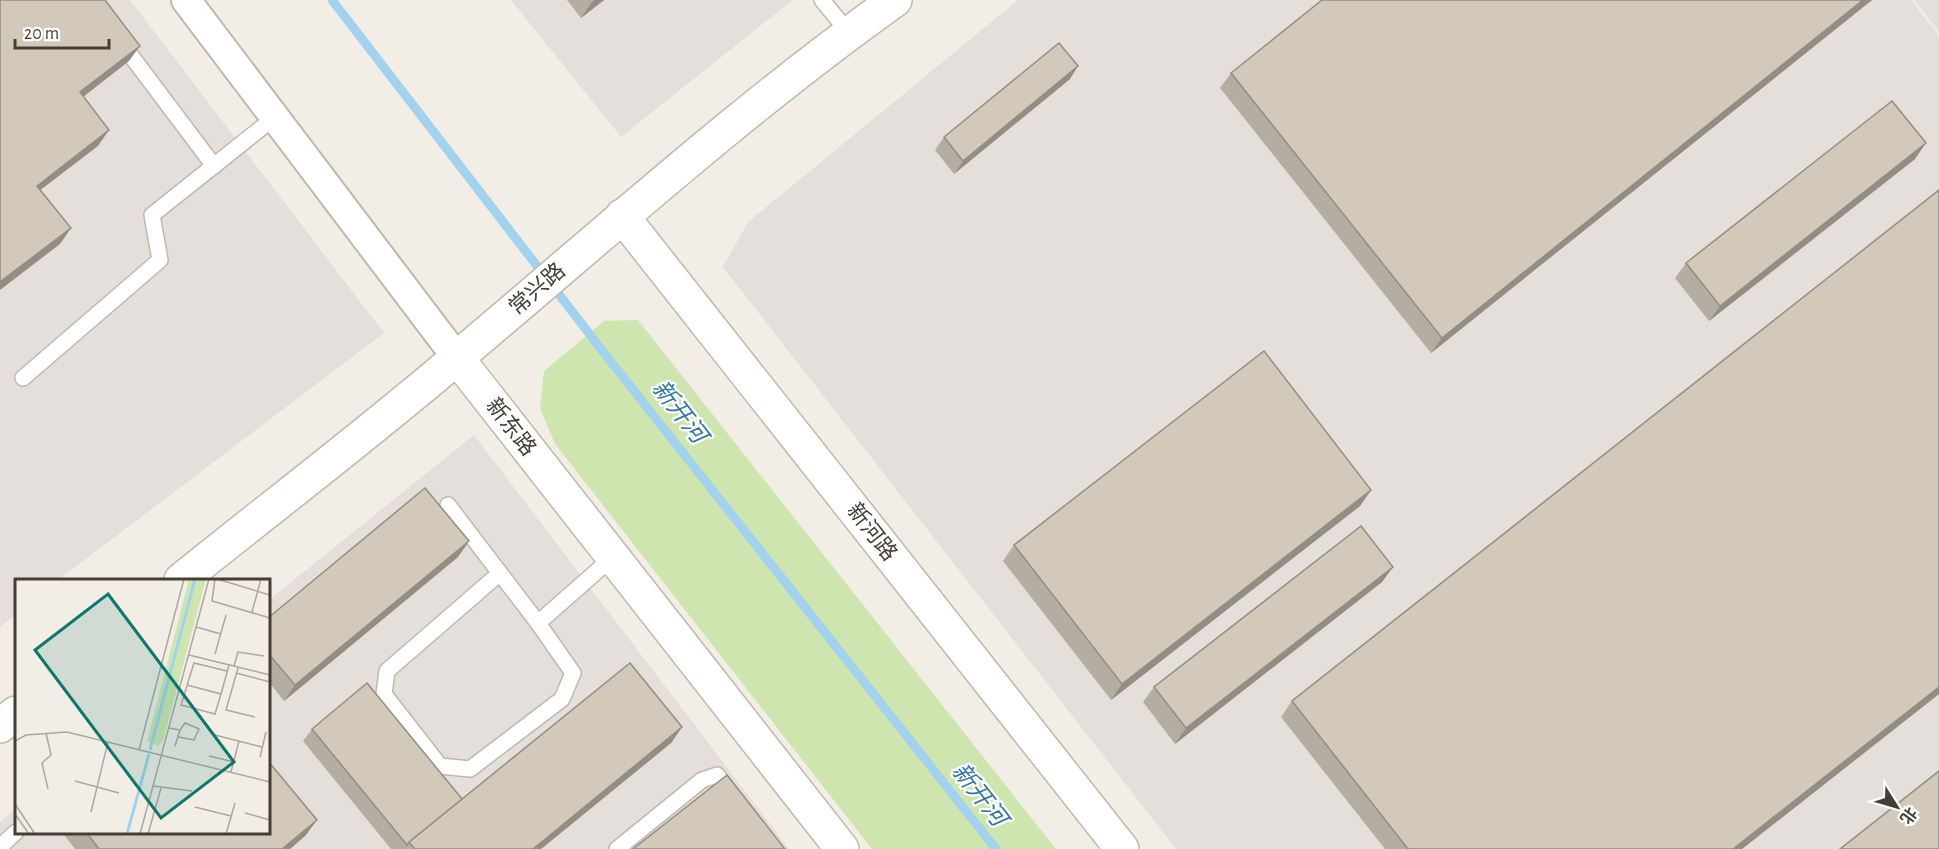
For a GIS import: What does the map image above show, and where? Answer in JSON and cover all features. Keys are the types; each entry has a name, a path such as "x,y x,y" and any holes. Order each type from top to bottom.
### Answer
{"street":[{"name":"新东路","path":"186,0 457,358 842,849"},
{"name":"常兴路","path":"182,579 457,358 622,216 849,33 895,0"},
{"name":"新河路","path":"622,216 1122,849"},
{"path":"0,726 15,714"}],"lane":[{"path":"822,0 849,33"},
{"path":"110,28 214,166"},
{"path":"23,378 160,260 152,215 274,117"},
{"path":"448,505 500,573 538,623 573,673 562,699 470,769 440,766 384,694 387,670 500,573"},
{"path":"538,623 613,557"},
{"path":"617,849 702,780 717,776 738,803"},
{"path":"3,844 15,833"}],"shaded area":[{"path":"0,0 130,0 384,333 59,579 15,579 15,615 0,627"},
{"path":"511,0 793,0 621,137"},
{"path":"1018,0 1911,0 1939,36 1939,849 1176,849 723,267 748,222"},
{"path":"1914,0 1939,0 1939,32"},
{"path":"474,435 789,849 0,849 0,822 15,809 15,834 270,834 270,599"}],"green space":[{"path":"638,320 1056,849 872,849 555,444 540,408 544,371 604,321"}],"building":[{"path":"0,0 105,0 140,46 80,92 109,130 37,186 71,228 0,282"},
{"path":"1322,0 1863,0 1442,338 1231,73"},
{"path":"1059,43 1078,66 963,161 944,137"},
{"path":"1892,101 1926,143 1720,306 1686,263"},
{"path":"1939,190 1939,687 1733,849 1408,849 1292,701"},
{"path":"1264,351 1371,490 1122,684 1014,545"},
{"path":"425,488 469,541 295,685 270,655 270,616"},
{"path":"1361,526 1393,567 1186,728 1154,687"},
{"path":"630,663 682,727 533,849 415,849 409,842"},
{"path":"367,683 462,799 407,845 312,729"},
{"path":"270,763 317,820 282,849 99,849 88,834 270,834"},
{"path":"1939,771 1939,849 1840,849"},
{"path":"727,775 785,849 633,849"}],"waterway":[{"name":"新开河","path":"332,0 608,358 996,849"}]}
